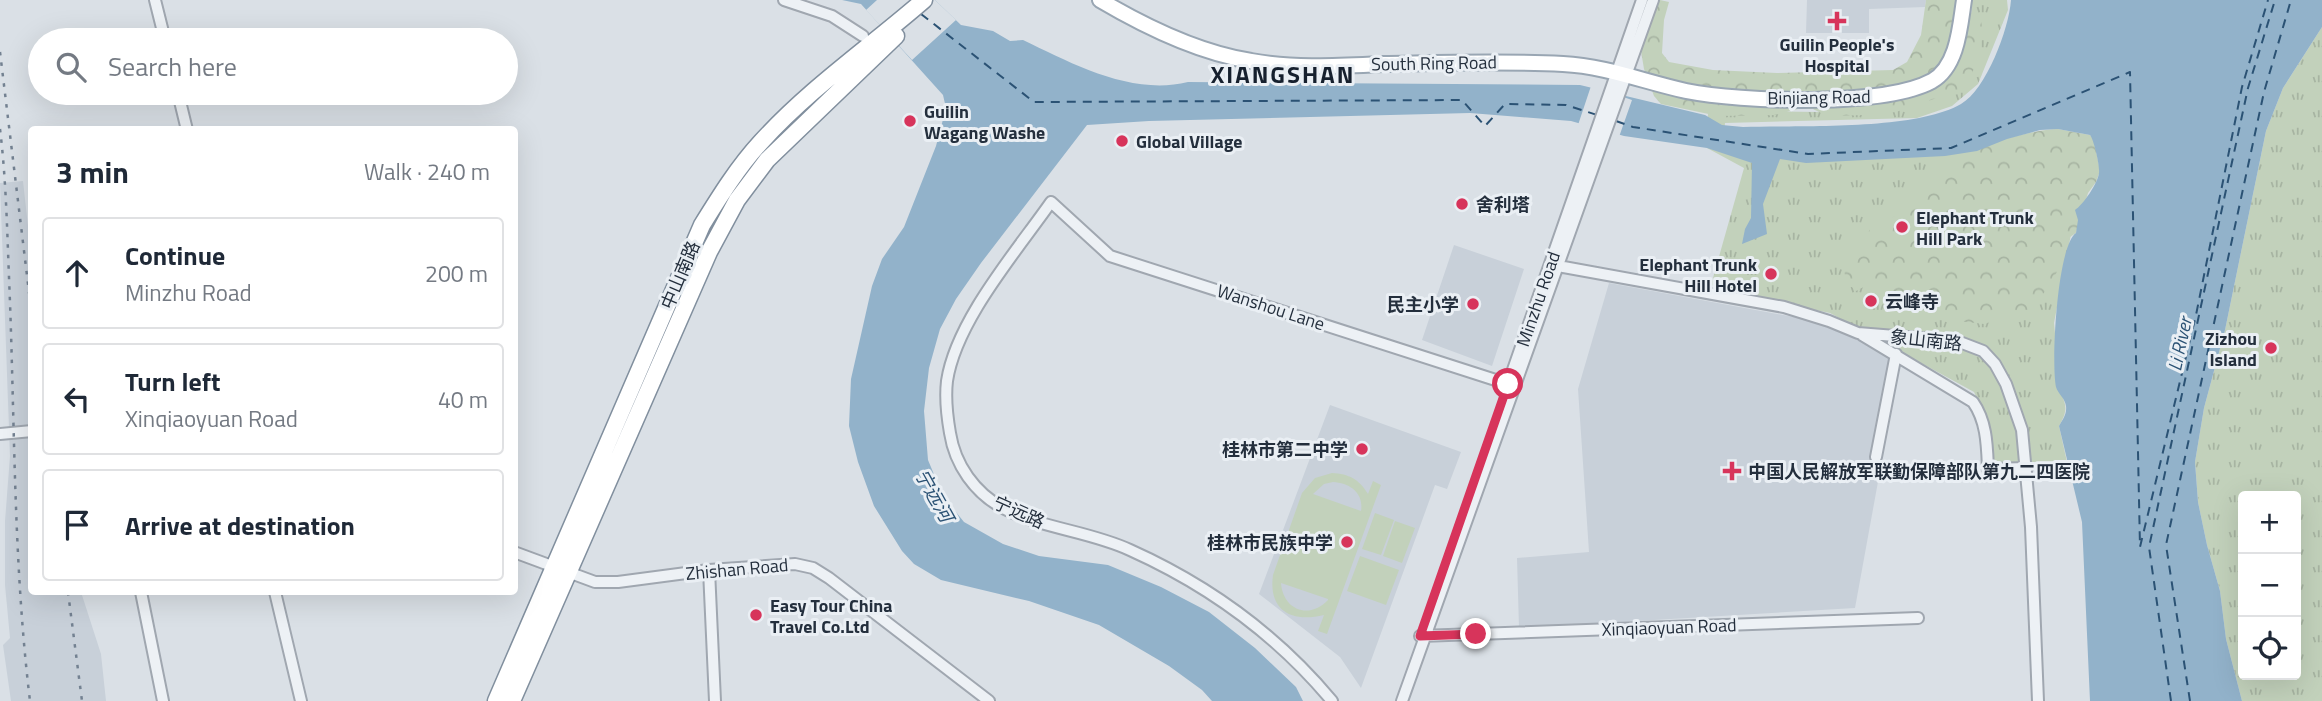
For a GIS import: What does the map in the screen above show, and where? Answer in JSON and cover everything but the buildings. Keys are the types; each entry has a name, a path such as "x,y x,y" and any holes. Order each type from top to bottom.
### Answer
{"highway":[{"path":"888,38 924,0"},
{"path":"888,38 938,0"},
{"name":"中山南路","path":"561,571 707,216 734,174 760,142 806,99 888,38"},
{"path":"496,701 561,571"},
{"path":"512,701 561,571"}],"main road":[{"name":"South Ring Road","path":"1100,0 1132,19 1171,35 1214,52 1249,61 1297,67 1494,61 1578,65 1622,74"},
{"name":"South Ring Road","path":"1115,0 1171,35"},
{"name":"Binjiang Road","path":"1622,74 1688,91 1757,98 1864,98 1902,93 1934,80 1946,67 1953,54 1964,0"}],"street":[{"path":"156,0 162,28"},
{"path":"784,0 832,16 863,36"},
{"path":"1622,74 1642,0"},
{"path":"1600,136 1616,89 1653,0"},
{"path":"181,105 186,126"},
{"name":"Minzhu Road","path":"1395,701 1423,635 1558,266 1600,136"},
{"name":"Minzhu Road","path":"1402,701 1508,384 1600,136"},
{"name":"Wanshou Lane","path":"1051,202 1110,256 1508,384"},
{"name":"宁远路","path":"1051,202 981,302 953,359 946,402 951,442 964,473 988,499 1005,509 1044,525 1091,536 1129,549 1222,599 1254,623 1307,671 1332,701"},
{"name":"象山南路","path":"1558,266 1784,307 1858,333 1957,341 1983,351 2001,374 2022,430 2027,468 2038,701"},
{"path":"1858,333 1973,402 1983,424 1988,469 2027,468"},
{"path":"1876,457 1896,354"},
{"path":"0,434 28,431"},
{"name":"Zhishan Road","path":"518,554 595,582 794,564 813,568 989,701"},
{"path":"709,570 715,701"},
{"path":"142,595 163,701"},
{"path":"276,595 301,701"},
{"name":"Xinqiaoyuan Road","path":"1423,635 1918,618"}],"shaded area":[{"name":"Guilin People's Hospital","path":"1807,0 1926,0 1925,7 1869,9 1869,33 1806,33"},
{"path":"23,181 28,226 28,595 82,595 101,654 106,701 11,701 3,645 10,638 5,585 5,521 10,456 0,183"},
{"name":"民主小学","path":"1454,245 1524,269 1492,366 1422,340"},
{"name":"中国人民解放军联勤保障部队第九二四医院","path":"1609,283 1805,319 1849,334 1900,361 1855,608 1519,628 1517,558 1589,552 1578,389"},
{"name":"桂林市民族中学","path":"1330,405 1461,452 1447,489 1435,485 1361,688 1340,657 1259,594"}],"green space":[{"path":"1660,0 1669,2 1664,20 1662,53 1669,62 1713,70 1777,73 1893,70 1907,62 1921,35 1926,0 1967,0 1969,12 1979,15 1981,43 1971,76 1960,90 1896,112 1827,116 1813,109 1798,109 1775,115 1718,116 1661,104 1654,96 1644,69 1641,51 1654,8"},
{"name":"Elephant Trunk Hill Park","path":"1972,0 2007,0 2008,10 1978,84 1952,106 1917,118 1725,123 1723,147 2090,135 2054,323 2061,394 2065,407 2065,414 2059,426 2067,462 1994,462 1986,417 1974,392 1830,313 1711,285 1744,168 1707,148 1708,111 1822,112 1970,34"},
{"name":"Zizhou Island","path":"2322,27 2322,701 2242,701 2226,639 2220,591 2198,502 2195,462 2204,408 2225,330 2266,131 2283,88"},
{"path":"2058,129 2090,135 2094,140 2100,171 2088,193 2076,233 2070,237 2063,261 2048,288 2030,309 1984,324 1949,320 1873,282 1856,291 1845,280 1844,256 1861,242 1877,220 1893,217 1903,210 1942,168 1965,154 1997,142"},
{"path":"1332,473 1344,475 1357,481 1368,494 1373,481 1381,485 1327,634 1318,631 1324,615 1302,617 1285,612 1274,598 1272,587 1273,575 1302,493 1315,478","holes":["1324,484 1345,484 1358,494 1361,511 1313,494","1281,583 1328,599 1328,600 1313,610 1298,609 1287,600"]},
{"path":"1375,513 1394,520 1381,555 1362,549"},
{"path":"1395,521 1415,528 1402,563 1383,556"},
{"path":"1360,556 1399,570 1386,605 1347,591"}],"water":[{"path":"842,0 935,0 961,25 993,31 1010,41 1023,40 1082,68 1146,85 1188,82 1580,85 1705,115 1722,125 1743,127 1886,123 1940,113 1961,104 1979,86 1995,58 2006,27 2011,0 2322,0 2322,27 2283,88 2266,131 2225,330 2204,408 2195,462 2198,502 2220,591 2226,639 2242,701 2090,701 2082,522 2059,426 2066,406 2056,387 2054,355 2060,281 2069,242 2076,233 2078,220 2075,210 2093,188 2099,170 2090,135 2058,129 2040,130 1977,151 1945,156 1806,163 1780,159 1763,204 1767,234 1742,244 1751,218 1752,163 1707,148 1624,136 1571,121 1470,113 1087,125 981,263 956,299 940,329 929,368 924,411 928,460 943,496 964,522 1003,544 1039,556 1108,565 1161,587 1209,612 1255,648 1296,687 1303,701 1212,701 1202,690 1169,666 1099,625 1029,601 941,580 914,564 902,551 874,506 858,462 849,426 851,379 872,286 882,259 904,227 936,146 946,108 943,95 861,4"}],"pier":[{"path":"877,0 935,0 956,20 912,60 866,10"},
{"path":"1591,86 1632,100 1619,137 1578,125"}],"ferry route":[{"path":"1616,121 1633,127 1808,154 1951,148 2130,72 2140,547 2196,315 2242,87 2268,0"},
{"path":"2171,701 2149,547 2248,88 2275,0"},
{"path":"2190,701 2166,545 2264,92 2291,0"},
{"path":"921,14 1034,102 1462,100 1485,126 1505,104 1566,105 1597,115"}],"railway":[{"path":"0,52 28,284"},
{"path":"0,129 7,222 17,543 30,701"},
{"path":"68,595 82,701"}],"place":[{"name":"Guilin People's Hospital","path":"1837,21"},
{"name":"Guilin Wagang Washe","path":"910,121"},
{"name":"Global Village","path":"1122,141"},
{"name":"舍利塔","path":"1462,204"},
{"name":"Elephant Trunk Hill Park","path":"1902,227"},
{"name":"Elephant Trunk Hill Hotel","path":"1771,274"},
{"name":"云峰寺","path":"1871,301"},
{"name":"民主小学","path":"1473,304"},
{"name":"Zizhou Island","path":"2271,348"},
{"name":"桂林市第二中学","path":"1362,449"},
{"name":"中国人民解放军联勤保障部队第九二四医院","path":"1732,471"},
{"name":"桂林市民族中学","path":"1347,542"},
{"name":"Easy Tour China Travel Co.Ltd","path":"756,615"}],"district":[{"name":"XIANGSHAN","path":"1283,74"}],"route":[{"path":"1476,634 1420,636 1508,384"}],"water label":[{"name":"Li River","path":"2179,344"},
{"name":"宁远河","path":"935,495"}]}
